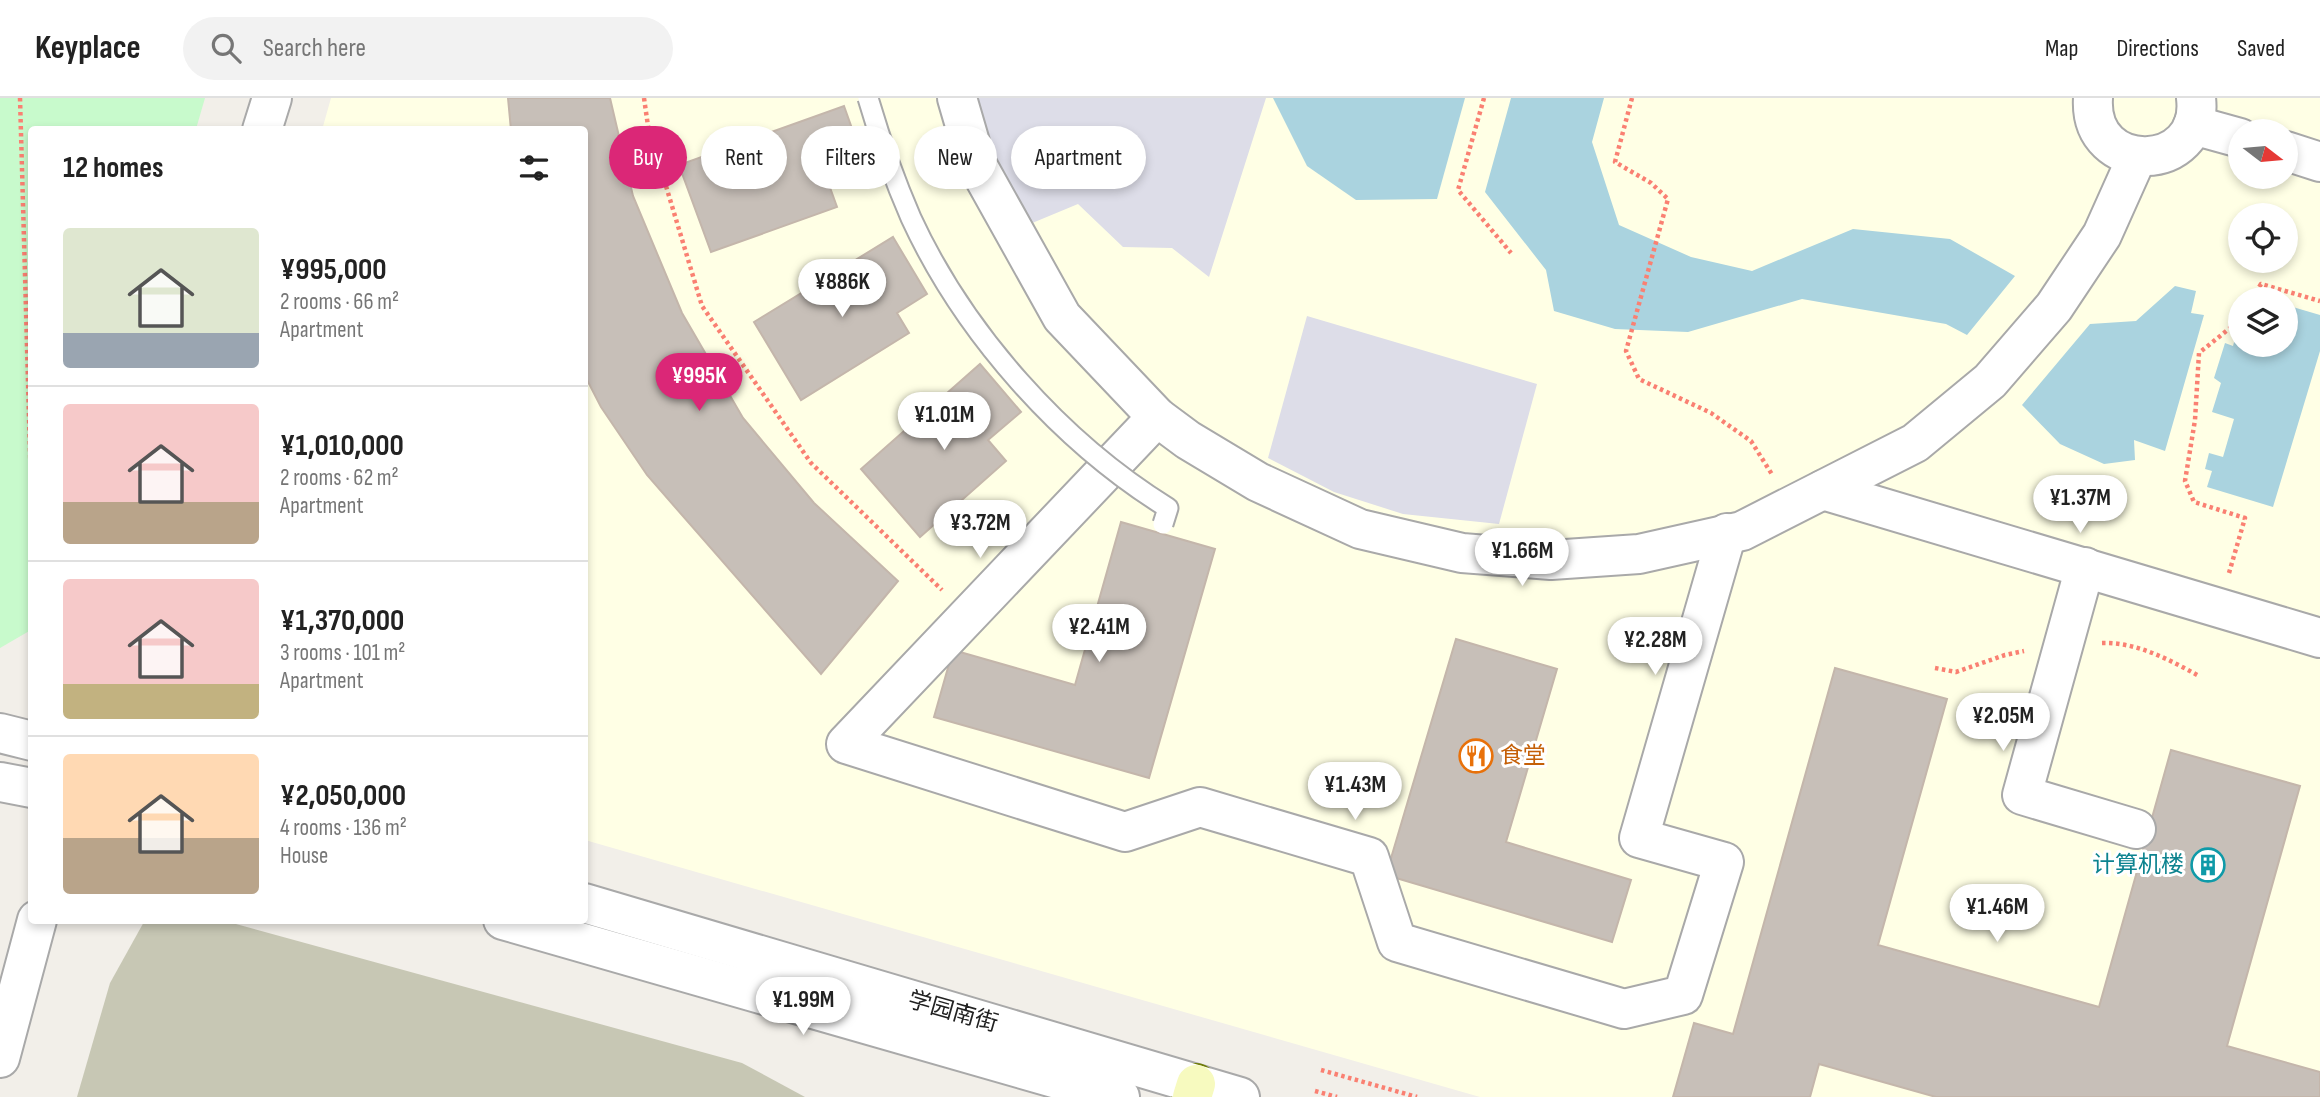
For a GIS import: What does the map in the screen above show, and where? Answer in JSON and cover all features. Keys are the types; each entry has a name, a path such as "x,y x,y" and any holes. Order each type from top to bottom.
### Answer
{"street":[{"path":"263,126 272,98"},
{"path":"957,98 976,163 1062,317 1157,417 1188,440 1258,482 1360,529 1462,553 1551,560 1639,554 1742,531 1915,443 1990,381 2054,307 2102,235 2137,157"},
{"path":"2093,98 2092,110 2096,126 2106,141 2120,151 2137,157 2154,157 2171,150 2184,140 2195,111 2228,131"},
{"path":"2298,156 2320,162"},
{"path":"1157,417 846,744 1125,832 1200,807 1369,857 1398,942 1624,1009 1683,995 1724,862 1639,838 1727,533"},
{"path":"1807,498 2085,568 2320,638"},
{"path":"2085,568 2022,795 2136,829"},
{"path":"0,733 28,740"},
{"path":"0,782 28,787"},
{"name":"学园南街","path":"588,904 1194,1090 1240,1097"},
{"path":"0,1058 36,924"},
{"name":"学园南街","path":"517,924 1120,1097"}],"lane":[{"path":"868,98 890,167 912,219 935,262 990,346 1068,433 1131,485 1168,508 1164,524"}],"path":[{"path":"20,98 28,381"},
{"path":"644,98 648,127 702,306 811,463 968,615"},
{"path":"1485,98 1458,190 1511,253"},
{"path":"1632,98 1615,162 1651,183 1668,199 1626,351 1639,379 1711,413 1751,441 1807,498"},
{"path":"2298,295 2320,301"},
{"path":"2219,608 2245,518 2194,502 2185,481 2195,420 2199,353 2228,330"},
{"path":"1321,1070 1417,1097"},
{"path":"1315,1091 1337,1097"}],"shaded area":[{"path":"331,98 2320,98 2320,1097 1480,1097 588,841 588,126 323,126"},
{"path":"957,98 1266,98 1209,277 1172,248 1123,247 1078,204 1013,231 995,189 997,126 969,126"},
{"path":"1307,316 1537,384 1499,524 1403,514 1334,492 1268,458"},
{"path":"143,924 236,924 742,1063 805,1097 77,1097 110,983"}],"green space":[{"path":"0,98 205,98 197,126 28,126 28,632 0,648"}],"water":[{"path":"1273,98 1465,98 1437,199 1356,200 1307,166"},
{"path":"1511,98 1604,98 1592,142 1619,225 1691,257 1752,271 1853,229 1950,239 2015,276 1967,335 1946,324 1802,299 1688,332 1615,329 1554,311 1546,270 1485,192"},
{"path":"2175,286 2196,291 2191,313 2204,315 2165,451 2134,440 2135,460 2104,464 2060,444 2022,405 2090,324 2136,321"},
{"path":"2298,309 2320,315 2320,351 2273,507 2207,487 2212,471 2205,469 2209,453 2223,457 2234,419 2212,412 2221,383 2214,378 2225,343 2228,344 2228,357 2298,357"}],"building":[{"path":"508,98 610,98 617,126 609,126 609,189 631,189 682,313 743,418 814,503 898,581 821,674 647,475 601,407 588,382 588,126 511,126"},
{"path":"844,106 851,126 801,126 801,189 831,189 837,207 711,252 687,187 687,162 701,157 701,189 787,189 787,126"},
{"path":"893,237 927,294 897,313 909,333 801,400 754,322"},
{"path":"980,364 1021,412 988,440 1006,461 920,537 861,469"},
{"path":"1121,522 1215,549 1149,778 934,717 953,650 1075,685"},
{"name":"食堂","path":"1456,639 1557,669 1506,842 1631,880 1612,942 1386,875"},
{"name":"计算机楼","path":"1835,668 1947,699 1878,945 2099,1007 2171,750 2300,786 2227,1046 2320,1072 2320,1097 1936,1097 1819,1064 1810,1097 1673,1097 1694,1023 1733,1034"}],"place":[{"name":"食堂","path":"1476,756"},
{"name":"计算机楼","path":"2208,865"}]}
